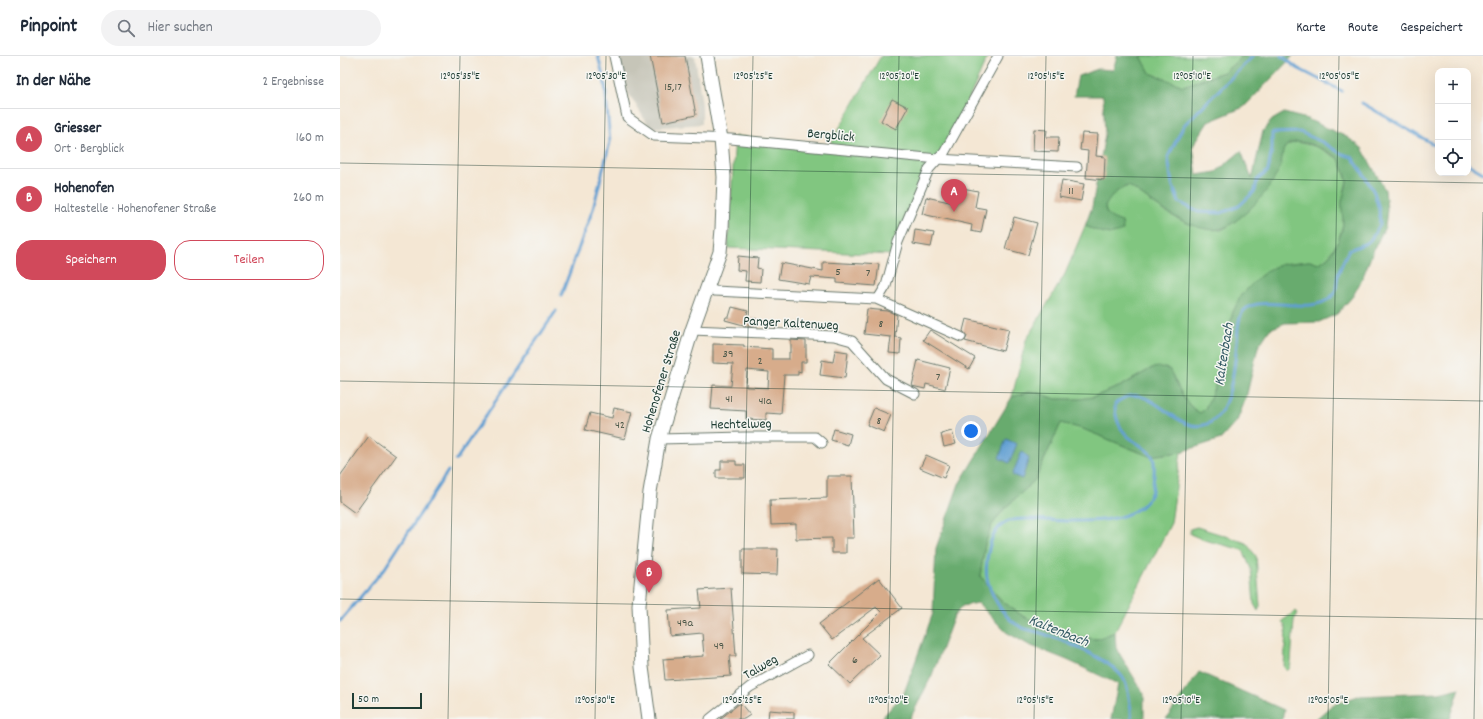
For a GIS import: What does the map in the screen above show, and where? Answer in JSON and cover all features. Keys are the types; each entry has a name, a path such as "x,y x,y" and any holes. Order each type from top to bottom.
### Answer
{"main road":[{"name":"Hohenofener Straße","path":"649,719 642,667 639,605 650,492 658,439 692,330 720,252 724,176 722,139 708,56"}],"street":[{"name":"Bergblick","path":"614,56 627,117 654,136 722,139 938,159 1077,167"},
{"path":"878,299 886,286 898,242 929,169 944,153 998,56"},
{"path":"707,288 715,291 878,299 961,337"},
{"name":"Panger Kaltenweg","path":"692,330 834,336 852,341 886,379 915,394"},
{"name":"Hechtelweg","path":"658,439 745,436 815,437 822,443"},
{"name":"Talweg","path":"710,719 750,687 808,655"}],"shaded area":[{"path":"617,56 695,56 702,105 702,124 650,128 629,94"}],"green space":[{"path":"881,56 984,56 987,58 945,152 929,169 894,255 728,248 735,136 829,146"},
{"path":"1117,56 1141,56 1150,73 1183,86 1224,72 1243,56 1293,56 1244,107 1208,122 1193,146 1197,175 1216,172 1241,151 1252,179 1263,131 1272,120 1284,113 1307,119 1347,137 1362,148 1385,190 1387,209 1385,227 1353,296 1337,314 1319,322 1285,323 1270,329 1258,347 1246,398 1237,421 1221,439 1181,452 1149,456 1083,429 1061,423 1035,480 1004,509 992,525 985,544 980,576 1002,601 1024,617 1078,637 1097,639 1115,632 1116,648 1144,694 1144,719 1111,719 1118,684 1067,660 1029,645 1006,632 978,603 962,606 954,616 932,675 910,719 881,719 904,693 933,613 936,548 959,484 1012,397 1033,391 1056,399 1080,399 1093,397 1121,386 1152,368 1160,367 1169,369 1186,400 1194,410 1200,413 1205,409 1217,382 1233,312 1241,295 1259,277 1270,269 1282,264 1309,261 1320,263 1332,253 1337,244 1343,226 1342,201 1347,181 1346,176 1338,158 1318,147 1301,142 1287,145 1283,152 1277,174 1266,191 1248,211 1235,222 1223,228 1209,229 1197,227 1185,222 1160,208 1129,186 1118,191 1105,206 1108,215 1122,222 1123,230 1119,233 1109,234 1085,226 1092,207 1105,134 1103,96 1074,96 1078,76 1098,69 1113,70","holes":["1022,451 1029,458 1022,478"]},
{"path":"1141,56 1243,56 1224,72 1183,86 1150,73"},
{"path":"1297,142 1318,147 1339,159 1347,180 1342,202 1343,224 1338,241 1329,256 1320,263 1309,261 1281,264 1270,269 1259,277 1241,295 1233,312 1217,382 1205,409 1200,413 1194,410 1182,394 1169,369 1152,368 1121,386 1093,397 1080,399 1056,399 1033,391 1012,397 1026,340 1065,274 1085,226 1106,233 1120,232 1122,223 1111,218 1106,210 1108,201 1115,193 1129,186 1158,207 1178,219 1200,227 1221,230 1239,218 1261,196 1273,181 1279,169 1282,152 1286,146"},
{"path":"1061,423 1083,429 1149,456 1181,452 1171,523 1115,632 1097,639 1078,637 1024,617 1002,601 980,576 985,544 992,525 1004,509 1035,480"},
{"path":"1197,527 1246,543 1256,556 1260,606 1258,611 1254,604 1251,569 1243,550 1204,540 1190,534 1190,529"},
{"path":"1296,611 1298,613 1294,620 1291,663 1290,668 1287,671 1284,667 1286,628 1282,621"},
{"path":"1199,672 1284,710 1282,719 1166,719"},
{"path":"1460,688 1450,719 1316,719 1332,705 1358,696 1439,693"}],"water":[{"path":"1006,439 1017,444 1009,463 999,458"},
{"path":"1022,451 1029,458 1022,479 1012,475"}],"building":[{"path":"650,56 685,56 696,115 663,122"},
{"path":"892,99 908,107 896,129 881,121"},
{"path":"1034,129 1047,130 1046,137 1059,137 1058,152 1033,151"},
{"path":"1082,133 1098,134 1096,156 1105,157 1104,180 1086,178 1088,151 1080,150"},
{"path":"1062,180 1084,184 1081,201 1059,197"},
{"path":"957,187 978,191 975,207 986,209 981,233 971,231 972,225 922,214 926,197 954,203"},
{"path":"1014,217 1037,223 1028,255 1005,249"},
{"path":"915,230 934,233 931,247 913,244"},
{"path":"738,256 758,258 757,268 761,269 760,282 745,281 746,271 737,270"},
{"path":"823,262 879,264 876,286 837,283 837,279 811,277 809,284 778,279 781,263 823,271"},
{"path":"732,307 748,311 746,318 757,319 757,327 725,320 726,317 729,317"},
{"path":"867,309 888,311 897,315 895,337 901,338 900,354 889,353 891,337 864,334"},
{"path":"966,319 1009,329 1003,351 965,341 967,336 963,331"},
{"path":"930,330 975,358 969,369 923,340"},
{"path":"791,340 806,341 806,362 801,362 801,372 798,371 798,375 784,375 781,414 766,413 766,420 746,419 746,411 711,409 713,385 731,386 733,364 713,363 713,344 744,345 744,347 772,349 772,359 789,359 789,352 791,352","holes":["747,370 769,372 768,388 746,387"]},
{"path":"835,350 848,352 845,378 820,375 822,360 833,362"},
{"path":"918,360 950,368 945,389 926,384 925,389 912,386"},
{"path":"614,408 632,412 625,439 585,430 590,413 612,418"},
{"path":"874,408 891,415 884,432 867,425"},
{"path":"834,429 851,434 848,445 831,440"},
{"path":"952,431 956,444 944,447 941,434"},
{"path":"369,436 396,456 355,513 340,502 340,476"},
{"path":"926,455 949,465 944,478 920,468"},
{"path":"721,461 736,461 736,465 745,465 745,478 716,478 716,470 721,470"},
{"path":"827,476 852,476 854,538 846,538 846,553 832,553 832,538 796,539 796,524 771,525 770,500 827,498"},
{"path":"742,549 778,549 777,575 742,574"},
{"path":"879,578 902,608 862,638 880,655 850,684 829,664 881,612 876,607 832,640 819,624"},
{"path":"731,588 736,656 729,656 731,676 665,680 663,659 704,656 702,633 670,636 668,610 701,608 699,590"},
{"path":"740,703 750,715 744,719 720,719"},
{"path":"769,710 794,712 794,719 768,719"}],"waterway":[{"path":"561,296 593,209 610,142 605,84 598,56"},
{"name":"Kaltenbach","path":"1131,719 1127,687 1125,681 1117,671 1098,658 1075,646 1021,627 1010,620 1001,609 991,591 986,567 988,553 995,532 1009,521 1017,519 1073,521 1105,520 1120,517 1134,511 1145,503 1152,491 1154,460 1149,452 1129,437 1121,428 1118,423 1115,404 1127,396 1139,396 1150,400 1183,422 1195,426 1207,424 1215,419 1227,400 1235,363 1239,321 1241,315 1247,308 1257,304 1269,303 1310,305 1322,303 1331,297 1336,290 1337,278 1349,250 1369,242 1380,225 1379,209 1374,192 1352,157 1340,153 1322,142 1300,132 1272,133 1272,149 1268,171 1257,180 1255,191 1239,206 1221,213 1198,212 1179,202 1172,184 1168,157 1184,125 1253,56"},
{"path":"1282,56 1297,68 1342,91"},
{"path":"1362,103 1435,145"},
{"path":"1471,166 1483,173"},
{"path":"456,460 556,311"},
{"path":"340,621 385,568 448,471"}],"place":[{"name":"Griesser","path":"954,212"},
{"name":"Hohenofen","path":"649,593"}]}
